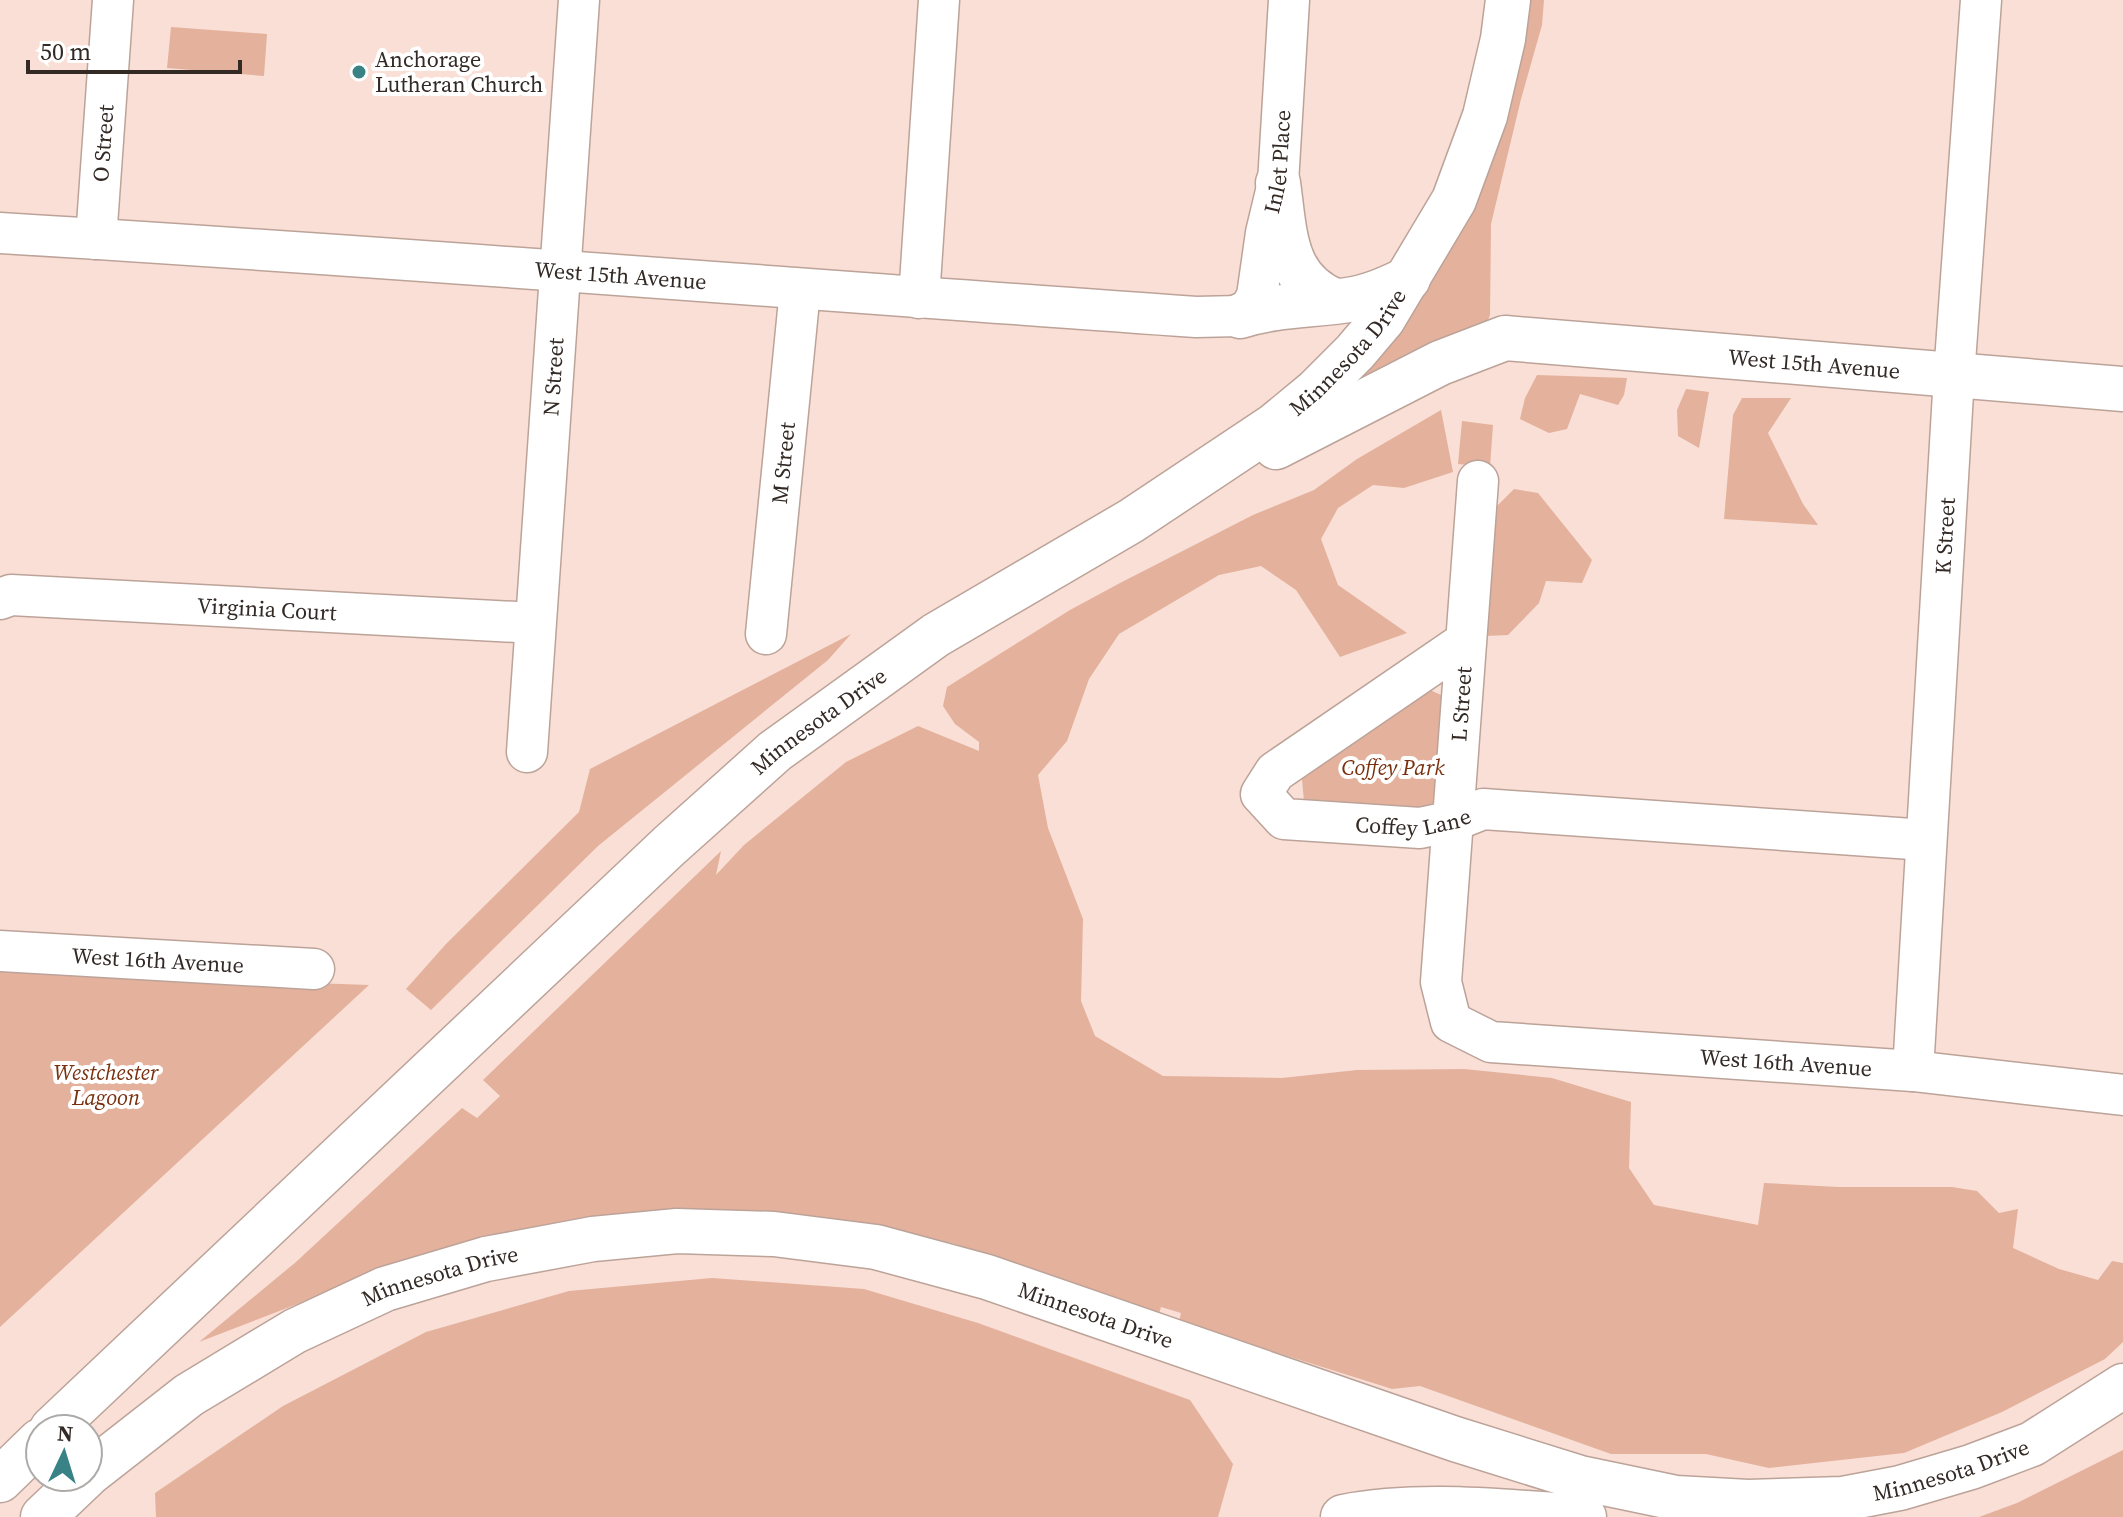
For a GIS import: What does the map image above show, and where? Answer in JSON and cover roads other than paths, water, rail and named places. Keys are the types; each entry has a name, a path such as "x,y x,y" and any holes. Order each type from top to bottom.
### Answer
{"main road":[{"name":"Minnesota Drive","path":"69,1413 669,846 775,751 936,635 1131,521 1275,425 1315,392 1383,319 1454,200 1485,116 1503,39 1508,0"},
{"path":"1278,183 1291,259 1307,284 1319,295 1335,301"},
{"path":"1240,316 1266,308 1335,301 1382,291 1408,279"},
{"name":"West 15th Avenue","path":"1131,521 1440,363 1505,338 2123,389"},
{"name":"Minnesota Drive","path":"104,1462 189,1395 295,1331 385,1289 486,1259 593,1239 677,1231 774,1234 876,1247 987,1277 1455,1439 1580,1478 1676,1498 1748,1502 1842,1499 1900,1488 1971,1467 2032,1444 2123,1386"},
{"path":"65,1413 86,1397"},
{"path":"0,1463 24,1444"},
{"path":"0,1480 24,1457"},
{"name":"Minnesota Drive","path":"43,1517 68,1493"},
{"path":"1741,1517 1842,1499"},
{"path":"1343,1517 1377,1510 1584,1517"}],"street":[{"name":"O Street","path":"96,239 113,0"},
{"name":"N Street","path":"527,752 579,0"},
{"path":"919,298 939,0"},
{"name":"Inlet Place","path":"1240,316 1251,307 1257,296 1266,233 1278,183 1289,0"},
{"name":"K Street","path":"1913,1071 1954,376 1981,0"},
{"name":"West 15th Avenue","path":"0,233 559,269 800,290 1196,317 1240,316"},
{"name":"M Street","path":"766,634 800,290"},
{"name":"L Street","path":"1451,1022 1441,982 1478,481"},
{"name":"Virginia Court","path":"0,599 11,595 535,623"},
{"name":"Coffey Lane","path":"1465,642 1275,772 1261,794 1284,819 1420,828 1453,821 1483,809 1926,840"},
{"name":"West 16th Avenue","path":"0,951 314,969"},
{"name":"West 16th Avenue","path":"1451,1022 1491,1042 1913,1071 2123,1095"}],"place":[{"name":"Anchorage Lutheran Church","path":"359,72"}],"park label":[{"name":"Coffey Park","path":"1393,767"},
{"name":"Westchester Lagoon","path":"106,1084"}]}
